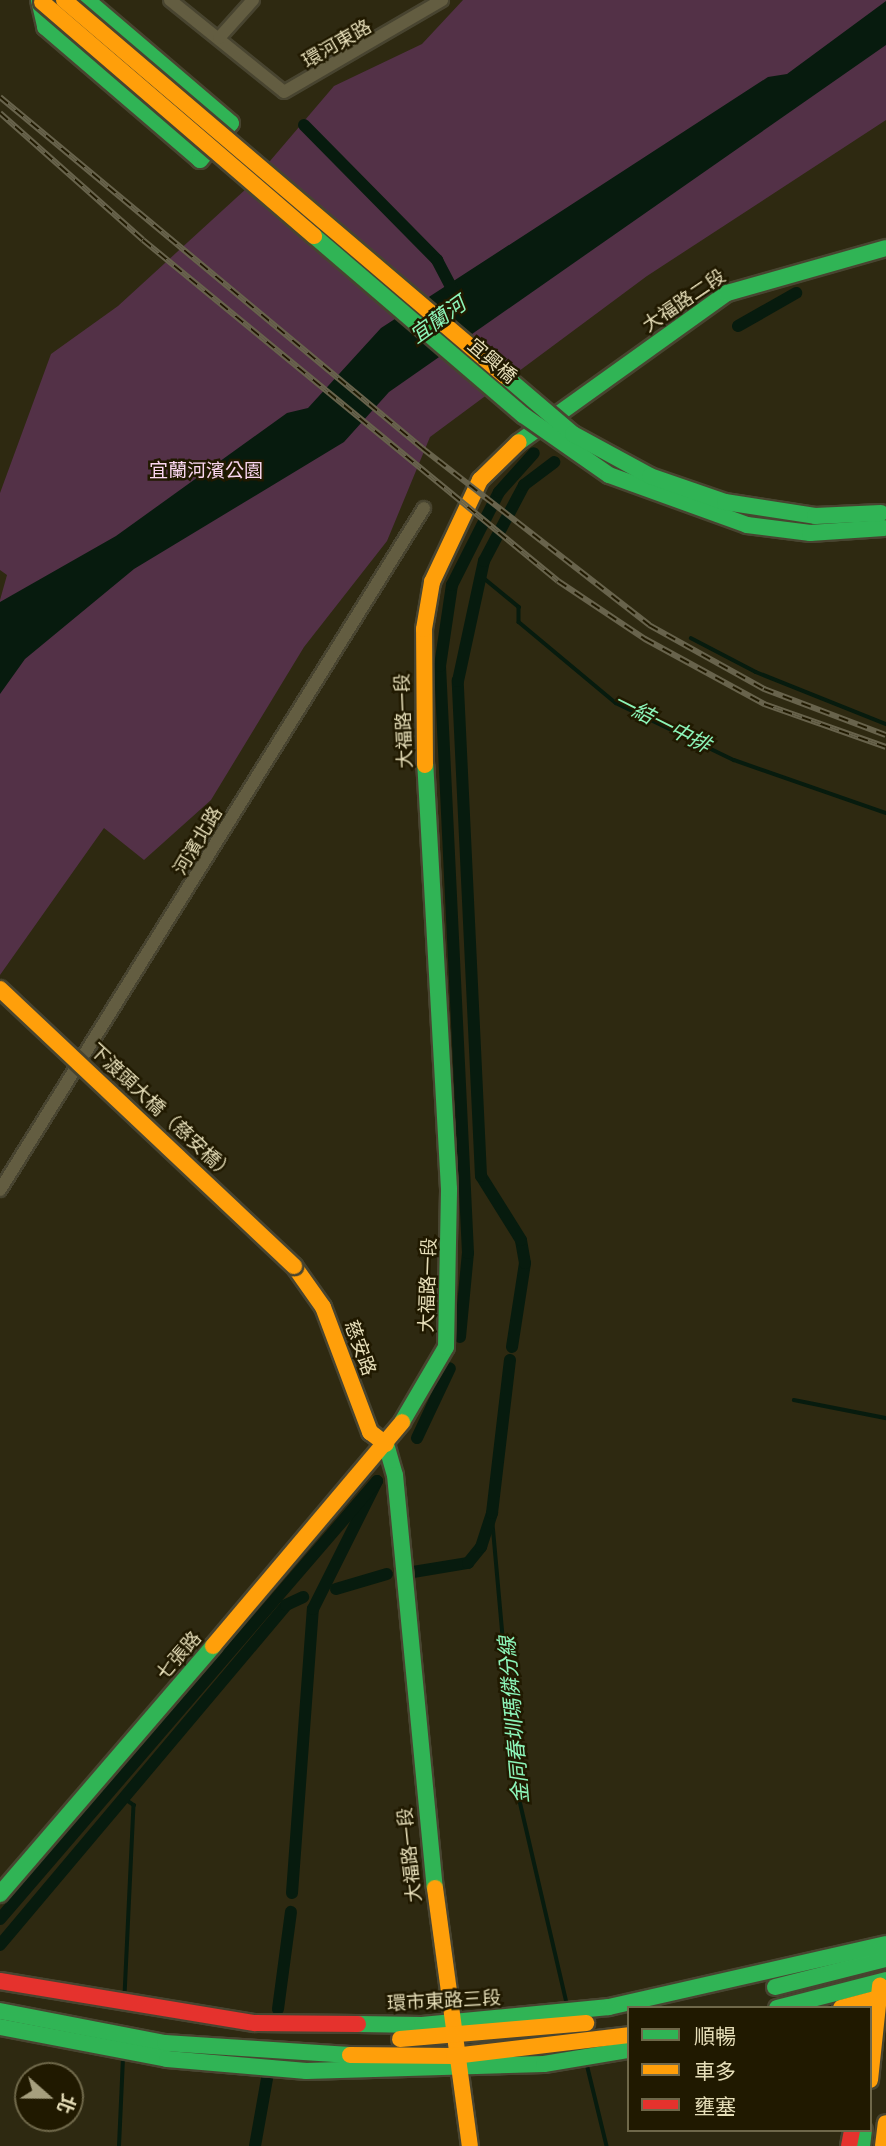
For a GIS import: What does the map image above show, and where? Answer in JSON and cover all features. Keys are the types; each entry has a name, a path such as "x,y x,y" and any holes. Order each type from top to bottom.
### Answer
{"main road":[{"name":"宜興橋","path":"64,0 573,434 650,476 725,502 815,516 884,520"},
{"path":"41,1 45,27 200,160 231,123 87,0"},
{"name":"宜興橋","path":"41,1 542,431 609,475 747,525 810,533 884,520"},
{"path":"183,145 214,108"},
{"name":"大福路二段","path":"527,436 727,293 886,248"},
{"name":"大福路一段","path":"470,2146 455,2062 395,1475 386,1444 446,1347 450,1310 424,629 432,582 465,505 480,480 527,436"},
{"name":"下渡頭大橋（慈安橋）","path":"0,989 294,1266"},
{"name":"慈安路","path":"294,1266 323,1307 370,1432 386,1444"},
{"name":"七張路","path":"0,1894 386,1444"},
{"path":"683,2006 884,1951 883,1989 872,2066"},
{"name":"環市東路三段","path":"0,1981 255,2023 452,2031 679,1994 884,1951"},
{"path":"787,2006 883,1989"},
{"path":"845,2006 883,1989"},
{"name":"環市東路三段","path":"0,1992 257,2035 452,2031 627,2016"},
{"path":"0,2011 178,2044 308,2055 544,2064 627,2050"},
{"path":"0,2026 109,2050 266,2069 455,2062 627,2035"},
{"path":"883,2146 886,2123"}],"street":[{"path":"170,0 219,38 253,0"},
{"name":"環河東路","path":"219,38 284,92 442,0"},
{"name":"河濱北路","path":"0,1190 424,508"}],"green space":[{"name":"宜蘭河濱公園","path":"463,0 886,0 886,120 647,276 430,437 387,541 304,647 211,800 144,860 104,828 0,975 0,600 7,575 0,570 0,493 51,354 118,306 247,188 334,86 422,44"}],"water":[{"name":"宜蘭河","path":"886,1 886,45 389,392 344,442 134,569 25,659 0,694 0,602 116,536 287,413 308,408 381,328 768,77 787,74"}],"waterway":[{"name":"宜蘭河","path":"304,125 437,260 458,300"},
{"path":"738,326 796,293"},
{"path":"460,1337 468,1253 440,666 452,585 499,492 534,453"},
{"path":"512,1347 525,1263 521,1240 481,1176 458,681 484,561 524,485 554,462"},
{"name":"一結一中排","path":"479,574 519,607 519,622 616,703 734,760 886,813"},
{"path":"691,638 756,672 886,724"},
{"path":"413,1572 468,1563 481,1547 492,1513 510,1360"},
{"path":"417,1438 450,1368"},
{"path":"794,1400 886,1418"},
{"path":"292,1893 313,1609 377,1481"},
{"path":"0,1919 377,1481"},
{"name":"金同春圳瑪僯分線","path":"492,1513 516,1784 567,2004"},
{"path":"336,1589 387,1574"},
{"path":"0,1945 286,1605 303,1597"},
{"path":"125,1799 134,1805 125,1995"},
{"path":"278,2009 291,1912"},
{"path":"119,2146 123,2059"},
{"name":"金同春圳瑪僯分線","path":"587,2064 607,2146"},
{"path":"255,2146 268,2073"}],"railway":[{"path":"0,97 422,448 649,625 764,689 886,735"},
{"path":"0,113 143,240 558,581 645,639 764,704 886,747"}],"traffic: fast":[{"path":"39,0 45,27 200,160 231,123 87,0"},
{"path":"314,236 523,415 609,475 747,525 810,533 884,528"},
{"path":"519,442 727,293 886,248"},
{"path":"505,376 573,434 650,476 725,502 815,516 881,513"},
{"path":"402,1422 446,1347 449,1189 425,765"},
{"path":"386,1444 395,1475 435,1888"},
{"path":"0,1894 213,1646"},
{"path":"358,2024 422,2025 609,2007 886,1944"},
{"path":"775,1987 886,1959"},
{"path":"785,2006 886,1980"},
{"path":"0,2011 165,2043 350,2055"},
{"path":"0,2027 167,2059 306,2071 544,2064 627,2050"},
{"path":"862,2146 864,2132"}],"traffic: slow":[{"path":"64,0 505,376"},
{"path":"42,2 314,236"},
{"path":"425,765 424,629 432,582 480,480 519,442"},
{"path":"0,989 294,1266"},
{"path":"294,1266 323,1307 370,1432 386,1444"},
{"path":"213,1646 402,1422"},
{"path":"435,1888 470,2146"},
{"path":"872,2061 880,1986"},
{"path":"848,2006 886,1996"},
{"path":"400,2039 586,2023"},
{"path":"350,2055 454,2056 627,2035"},
{"path":"883,2146 886,2123"}],"traffic: jam":[{"path":"0,1981 255,2023 358,2024"},
{"path":"849,2146 852,2132"}]}
